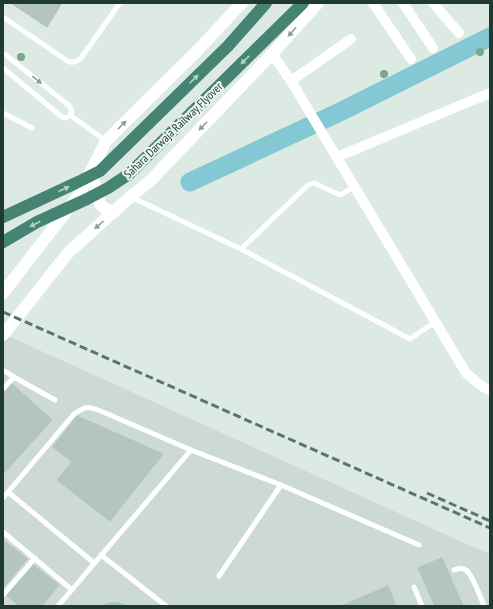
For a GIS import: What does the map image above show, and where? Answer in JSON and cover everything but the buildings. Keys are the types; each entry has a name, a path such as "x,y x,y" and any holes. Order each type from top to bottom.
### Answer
{"highway":[{"name":"Sahara Darwaja Railway Flyover","path":"3,217 100,171 228,46 266,3"},
{"name":"Sahara Darwaja Railway Flyover","path":"3,242 37,222 87,200 129,174 303,3"}],"street":[{"path":"3,293 79,195 106,141 197,51 242,3"},
{"path":"3,335 68,253 151,180 272,54 318,3"},
{"path":"373,3 411,59"},
{"path":"403,3 433,48"},
{"path":"433,3 459,33"},
{"path":"291,81 351,39"},
{"path":"272,54 291,81 466,373 483,387 490,390"},
{"path":"337,157 490,93"},
{"path":"91,172 100,204 104,208 114,212"}],"lane":[{"path":"3,18 69,62 75,62 81,58 120,3"},
{"path":"3,68 62,117 66,118 70,115 72,112 67,104 4,56"},
{"path":"3,113 32,128"},
{"path":"70,115 106,141"},
{"path":"241,249 308,185 314,183 340,195 354,187"},
{"path":"130,197 241,249 410,339 435,322"},
{"path":"3,370 56,400"},
{"path":"3,389 14,377"},
{"path":"3,498 74,414 83,408 91,407 191,450 281,485 419,545"},
{"path":"58,606 191,450"},
{"path":"219,576 281,485"},
{"path":"8,492 94,563"},
{"path":"3,532 72,590"},
{"path":"101,555 166,606"},
{"path":"3,595 35,558"},
{"path":"454,570 460,568 466,570 484,606"},
{"path":"414,588 422,606"}],"shaded area":[{"path":"6,335 490,554 490,606 3,606 3,339"}],"waterway":[{"path":"190,182 342,111 490,37"}],"railway":[{"path":"3,312 490,528"},
{"path":"427,493 490,521"}]}
